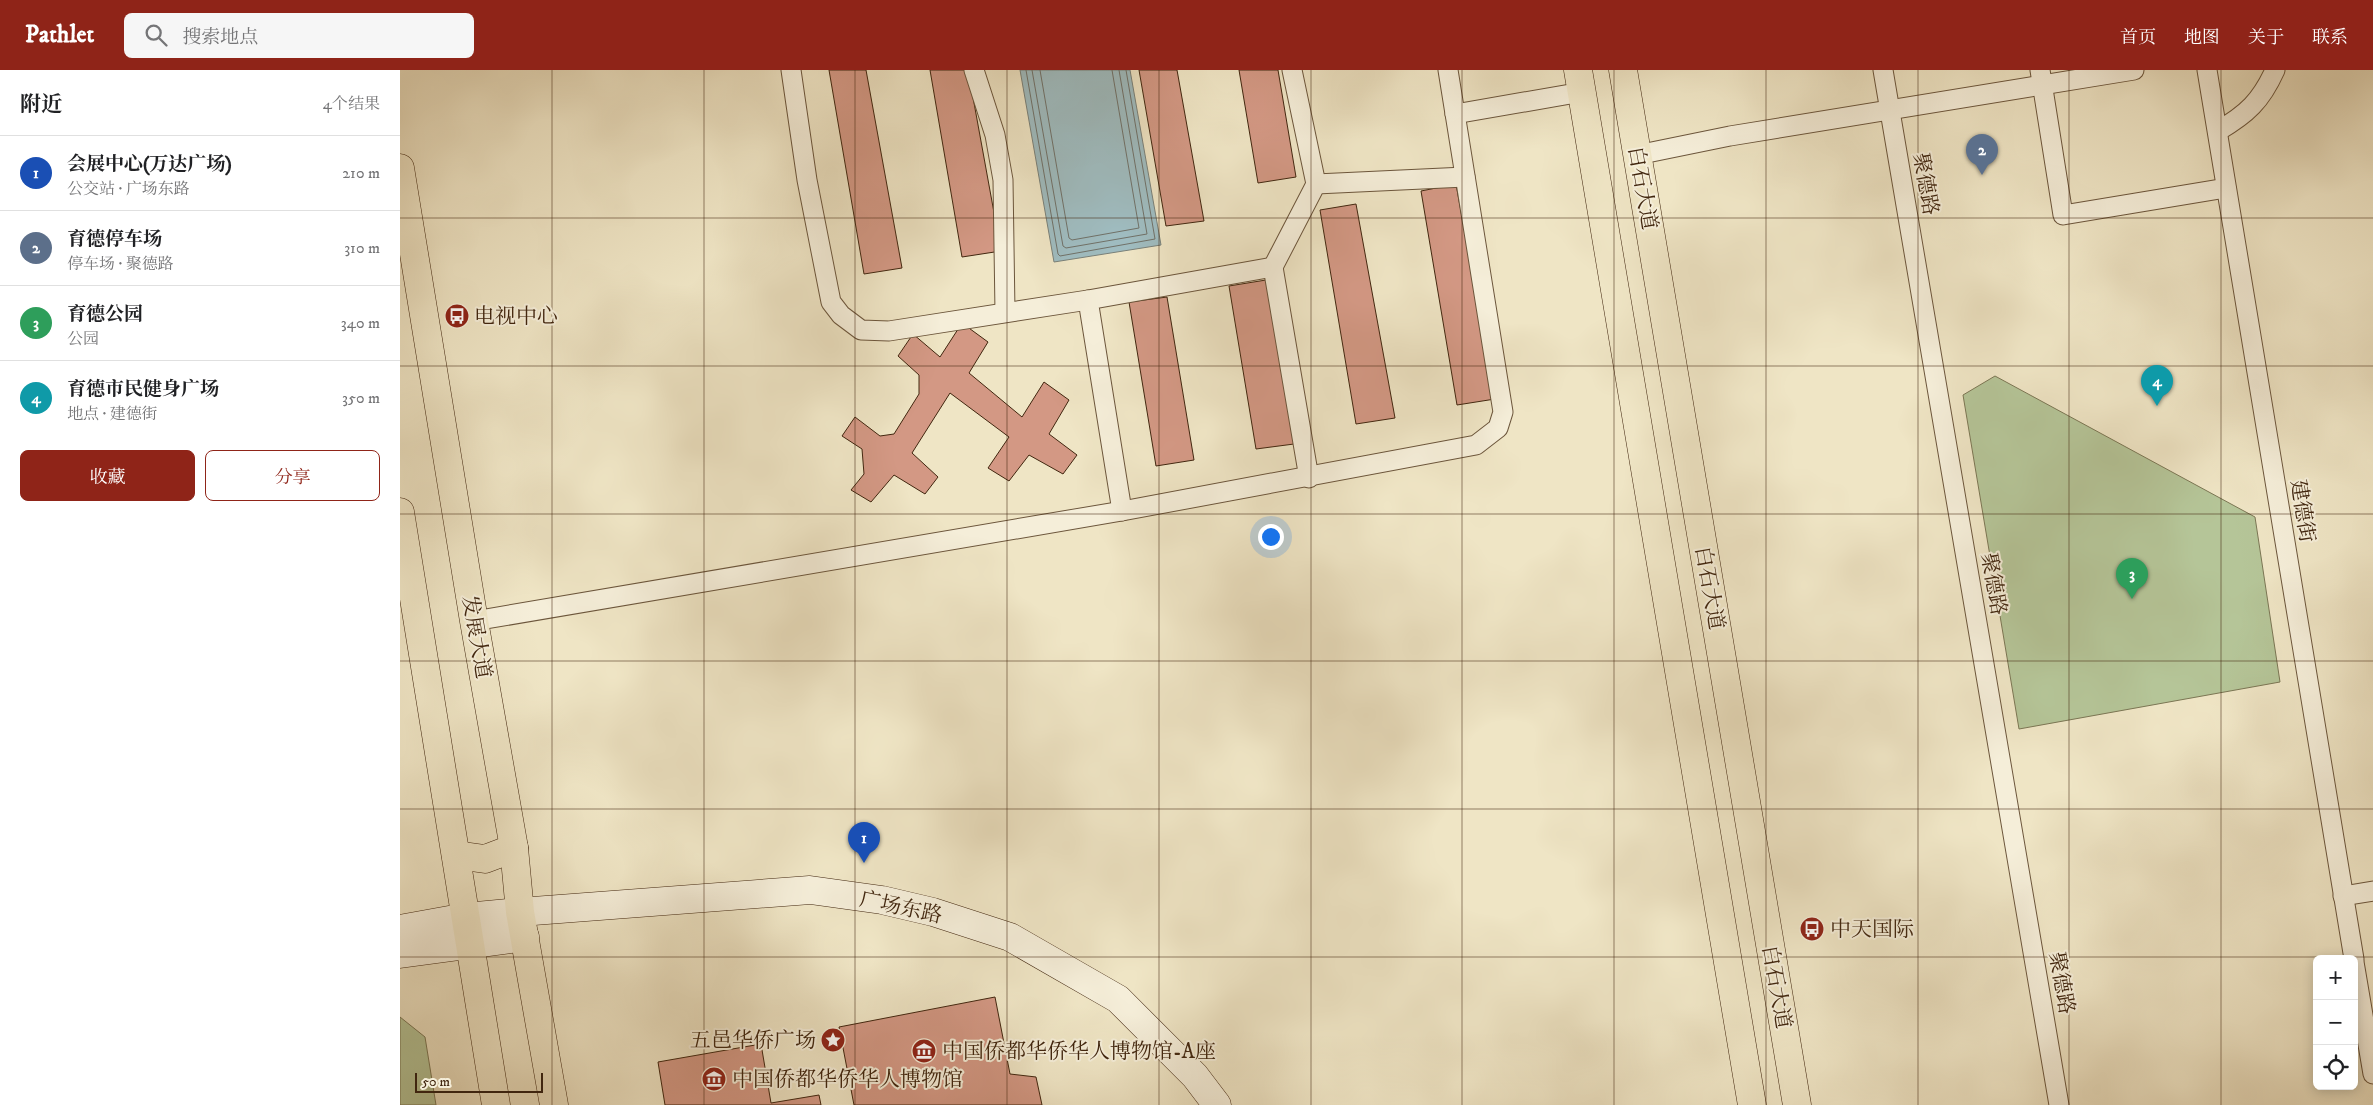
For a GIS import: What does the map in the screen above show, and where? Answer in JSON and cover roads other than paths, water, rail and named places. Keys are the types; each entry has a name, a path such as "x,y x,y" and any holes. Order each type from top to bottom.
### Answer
{"main road":[{"name":"白石大道","path":"1623,70 1797,1105"},
{"name":"白石大道","path":"1580,81 1750,1102"},
{"name":"发展大道","path":"400,168 474,621 514,848 523,924 554,1105"},
{"path":"400,512 496,1105"},
{"path":"456,855 485,859 514,848"},
{"name":"广场东路","path":"468,930 810,890 882,900 933,912 1010,937 1118,999 1196,1076 1217,1105"},
{"path":"400,929 468,930"},
{"path":"400,954 468,930"},
{"path":"1793,1078 1807,1105"}],"street":[{"path":"791,70 807,180 831,302 841,315 860,330 870,332 889,331 1088,300 1273,267"},
{"path":"974,70 995,135 1003,180 1005,312"},
{"path":"1292,70 1316,184 1273,267 1309,478"},
{"path":"474,621 1122,511 1476,446 1498,428 1502,412 1448,70"},
{"name":"聚德路","path":"1882,70 2059,1105"},
{"path":"1637,155 1730,136 1890,110 2041,78 2134,70"},
{"name":"建德街","path":"2207,70 2353,955"},
{"path":"2218,131 2242,116 2258,101 2275,70"},
{"path":"2041,78 2064,215 2226,188"},
{"path":"1455,114 1580,81"},
{"path":"1316,184 1465,177"},
{"path":"1088,300 1122,511"},
{"path":"2343,896 2373,891"},
{"name":"建德街","path":"2358,984 2373,1074"}],"water":[{"path":"1020,70 1130,70 1161,245 1054,262"}],"place":[{"name":"育德停车场","path":"1982,175"},
{"name":"电视中心","path":"457,316"},
{"name":"育德市民健身广场","path":"2157,406"},
{"name":"育德公园","path":"2132,599"},
{"name":"会展中心(万达广场)","path":"864,863"},
{"name":"中天国际","path":"1812,929"},
{"name":"五邑华侨广场","path":"833,1040"},
{"name":"中国侨都华侨华人博物馆-A座","path":"924,1051"},
{"name":"中国侨都华侨华人博物馆","path":"714,1079"}]}
